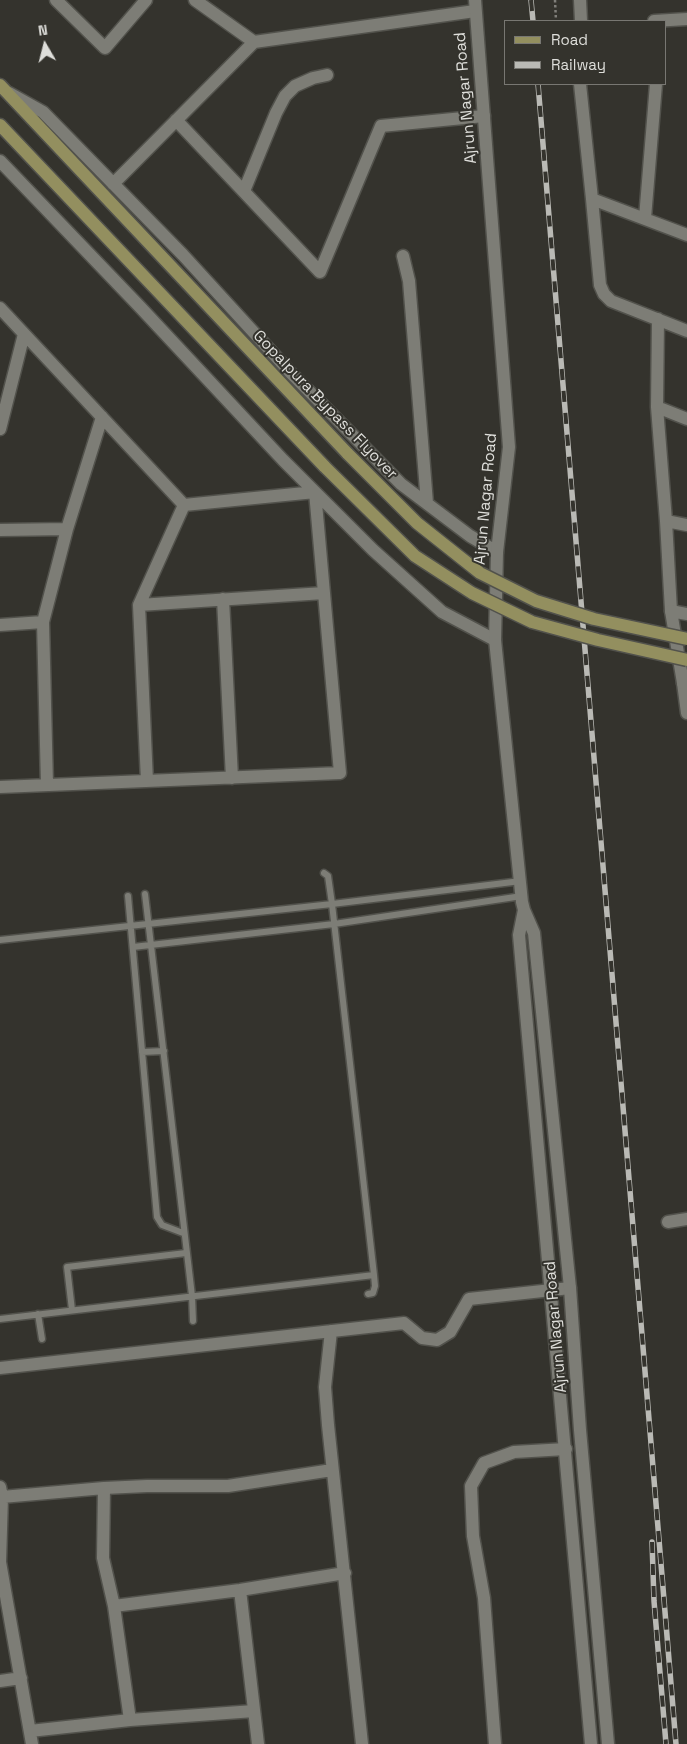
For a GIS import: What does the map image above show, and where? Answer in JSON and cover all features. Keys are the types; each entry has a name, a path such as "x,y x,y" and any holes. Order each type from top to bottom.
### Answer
{"main road":[{"name":"Gopalpura Bypass Flyover","path":"3,88 348,454 424,529 480,573 536,601 594,619 687,639"},
{"path":"0,126 318,460 415,556 472,593 532,622 598,640 687,660"}],"street":[{"path":"56,0 105,48 146,0"},
{"path":"195,0 254,42"},
{"path":"580,0 581,20"},
{"path":"113,184 254,42 475,5"},
{"name":"Ajrun Nagar Road","path":"475,5 510,447 496,552 495,640 522,896 524,910 534,933 570,1288 580,1430 608,1744"},
{"path":"667,21 687,19"},
{"path":"244,191 276,113 285,96 295,86 313,78 327,75"},
{"path":"580,85 600,285 604,294 611,301 687,331"},
{"path":"646,218 656,85"},
{"path":"3,88 42,112 183,256 343,427 401,484 470,536 496,552"},
{"path":"176,120 320,272 381,126 484,116"},
{"path":"0,162 315,492 373,550 442,612 495,640"},
{"path":"592,198 687,235"},
{"path":"402,256 409,281 427,503"},
{"path":"0,308 184,505"},
{"path":"658,319 657,407 671,611 685,683 687,713"},
{"path":"0,429 24,334"},
{"path":"657,407 687,420"},
{"path":"47,785 43,622 68,529 102,417"},
{"path":"184,505 315,492"},
{"path":"0,787 340,773 315,492"},
{"path":"146,781 139,605 184,505"},
{"path":"666,520 687,525"},
{"path":"0,530 68,529"},
{"path":"139,605 324,593"},
{"path":"223,599 232,778"},
{"path":"671,611 687,614"},
{"path":"0,625 43,622"},
{"name":"Ajrun Nagar Road","path":"524,910 519,935 591,1744"},
{"path":"668,1222 687,1219"},
{"path":"0,1368 404,1323 422,1338 437,1340 450,1332 469,1299 570,1288"},
{"path":"331,1331 325,1387 332,1470 345,1573 362,1744"},
{"path":"495,1744 484,1598 473,1536 471,1486 484,1463 514,1452 566,1449"},
{"path":"254,1711 130,1720 31,1738 1,1575 1,1492 147,1486 228,1486 332,1470"},
{"path":"104,1488 103,1558 114,1606 130,1720"},
{"path":"114,1606 240,1590 345,1573"},
{"path":"240,1590 258,1744"},
{"path":"0,1681 21,1678"}],"lane":[{"path":"324,874 328,876 332,904 374,1276 375,1286 372,1293 368,1294"},
{"path":"0,940 332,904 521,881"},
{"path":"145,894 183,1233 192,1296 193,1321"},
{"path":"128,896 158,1217 162,1225 183,1233"},
{"path":"133,947 334,924 522,896"},
{"path":"142,1052 164,1051"},
{"path":"72,1310 67,1267 186,1253"},
{"path":"0,1318 374,1276"},
{"path":"38,1314 42,1339"}],"path":[{"path":"554,0 556,20"}],"railway":[{"path":"531,0 533,20"},
{"path":"538,85 676,1744"},
{"path":"652,1542 654,1601 666,1744"}]}
